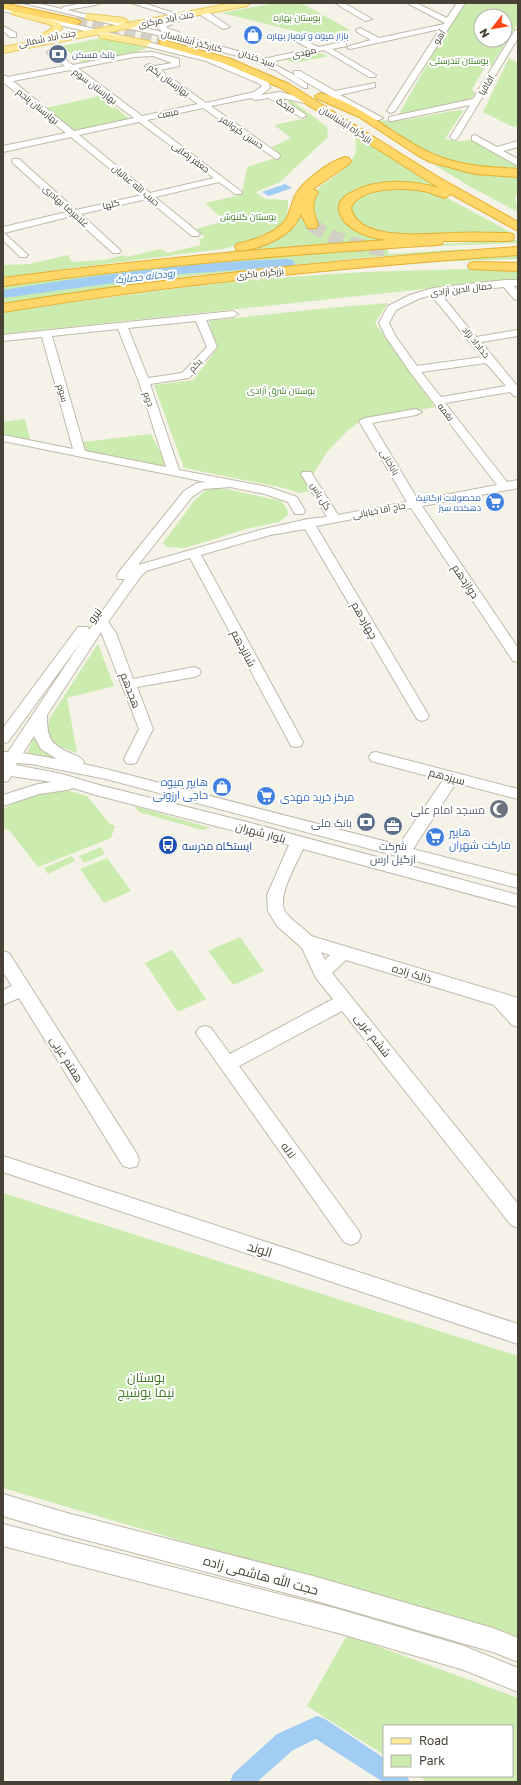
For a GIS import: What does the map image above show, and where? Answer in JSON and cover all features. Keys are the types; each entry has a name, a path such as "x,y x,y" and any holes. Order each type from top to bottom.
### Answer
{"highway":[{"path":"3,6 81,19"},
{"path":"14,7 81,19"},
{"name":"بزرگراه آبشناسان","path":"168,41 254,62 304,86 445,176 498,204 515,221 471,201 291,90 244,67 168,41"},
{"path":"320,96 363,115 408,145 434,159 475,170 518,173"},
{"path":"312,225 306,212 307,203 310,196 317,186 341,167 352,146 343,123"},
{"path":"126,266 233,250 268,238 284,228 293,219 303,191 345,161"},
{"path":"515,221 443,193 416,186 390,186 364,191 351,198 344,208 346,216 355,225 380,235 413,238 515,239"},
{"path":"390,250 515,239"},
{"name":"بزرگراه باکری","path":"3,282 126,266 313,249 515,239"},
{"name":"بزرگراه باکری","path":"3,308 135,288 347,263 518,251"},
{"path":"337,270 442,262 518,260"},
{"path":"260,274 454,266 518,267"}],"main road":[{"name":"جنت آباد مرکزی","path":"178,15 229,3"},
{"name":"جنت آباد مرکزی","path":"122,23 202,12 247,3"},
{"path":"14,7 56,25 57,29 55,32 43,38"},
{"path":"95,30 130,21 161,18"},
{"path":"153,31 154,24 161,18"},
{"path":"81,19 122,23"},
{"name":"جنت آباد شمالی","path":"3,46 15,42 95,30"},
{"name":"جنت آباد شمالی","path":"3,50 15,42 58,40 95,30"},
{"path":"58,40 103,36 146,43"}],"street":[{"path":"26,3 81,19 95,30 208,59 291,90"},
{"name":"کنارگذر آبشناسان","path":"38,3 64,8 226,50 286,72 304,86"},
{"path":"64,8 96,3"},
{"path":"135,3 178,15"},
{"path":"339,3 368,19"},
{"path":"411,3 448,24"},
{"name":"آهو","path":"387,115 461,3"},
{"path":"3,9 14,7 81,19"},
{"path":"202,12 226,27"},
{"name":"سید خندان","path":"178,15 165,23 162,28 167,32 224,46 266,60 294,72 366,113 387,115"},
{"name":"مهدی","path":"266,60 325,48 378,41 448,24"},
{"path":"3,28 15,42"},
{"path":"132,40 128,36 131,32 141,30 153,31"},
{"path":"360,30 378,41"},
{"name":"اقاقیا","path":"454,137 476,101 509,54 518,32"},
{"path":"293,36 317,50"},
{"path":"325,48 372,75"},
{"name":"بهارستان سوم","path":"51,52 142,121"},
{"path":"5,79 134,55 153,54 176,61 176,64 172,66 153,69"},
{"name":"بهارستان یکم","path":"134,55 206,107"},
{"name":"مبعث","path":"206,107 257,94 266,88 266,85 253,77 208,59"},
{"name":"بهارستان پنجم","path":"5,79 76,135"},
{"path":"334,94 372,85"},
{"name":"مبعث","path":"4,151 206,107 270,95 280,94 310,102"},
{"name":"میخک","path":"270,95 302,116"},
{"path":"387,115 402,117 476,101"},
{"name":"حسین کیوانفر","path":"206,107 276,156"},
{"name":"جعفر رضایی","path":"142,121 238,192"},
{"name":"حبیب الله عبائیان","path":"76,135 195,234"},
{"path":"475,138 518,163"},
{"path":"495,150 518,144"},
{"name":"غلامرضا بهادری","path":"16,161 116,251"},
{"name":"گلها","path":"3,230 220,179"},
{"path":"3,235 23,255"},
{"path":"505,283 518,298"},
{"name":"جمال الدین آزادی","path":"391,337 384,322 392,308 414,297 433,291 505,283 518,283"},
{"name":"خداداد نژاد","path":"433,291 516,391"},
{"path":"3,338 233,314"},
{"name":"یکم","path":"144,382 185,376 212,347 200,317"},
{"name":"دوم","path":"122,326 144,382 174,473"},
{"path":"474,340 518,333"},
{"name":"سوم","path":"46,334 80,453"},
{"name":"نغمه","path":"391,337 437,401 504,486"},
{"path":"414,370 489,359"},
{"path":"437,401 516,391"},
{"name":"باباخانی","path":"414,503 365,421 416,412"},
{"name":"نیرو","path":"3,438 268,491 293,500 299,511"},
{"name":"نیرو","path":"174,473 189,482 188,494"},
{"name":"گل یاس","path":"307,474 334,518"},
{"name":"نیرو","path":"6,732 165,522 188,494 202,486 227,484"},
{"name":"حاج آقا خیابانی","path":"199,551 268,532 308,523 504,486 517,485"},
{"name":"دوازدهم","path":"414,503 518,658"},
{"name":"حاج آقا خیابانی","path":"268,532 293,517 299,511 314,516 334,518"},
{"path":"165,522 158,542 159,548 166,552 176,554 199,551"},
{"name":"چهاردهم","path":"308,523 422,716"},
{"name":"نیرو","path":"8,763 101,622 136,573 151,565 199,551"},
{"name":"شانزدهم","path":"199,551 296,742"},
{"name":"هجدهم","path":"101,622 109,634 146,729 131,759"},
{"path":"129,684 194,672"},
{"path":"40,714 41,737 52,750 106,774"},
{"name":"سیزدهم","path":"376,757 518,794"},
{"name":"بلوار شهران","path":"8,763 31,759 106,774 518,882"},
{"name":"بلوار شهران","path":"8,763 24,771 518,901"},
{"path":"403,852 452,777"},
{"path":"3,801 38,789 81,785"},
{"name":"ششم غربی","path":"298,842 275,895 273,904 276,912 282,920 306,941 322,973 346,1001 518,1218"},
{"name":"ذالک زاده","path":"306,941 518,1006"},
{"path":"322,973 343,952"},
{"name":"هفتم غربی","path":"3,958 130,1160"},
{"path":"3,998 23,990"},
{"path":"227,1064 346,1001"},
{"path":"501,1001 518,1020"},
{"name":"لاله","path":"205,1033 351,1236"},
{"name":"الوند","path":"3,1164 518,1334"},
{"name":"حجت الله هاشمی زاده","path":"3,1505 67,1524 320,1590 493,1640 518,1650"},
{"path":"3,1535 338,1621 464,1658 518,1680"}],"green space":[{"name":"بوستان بهاره","path":"275,3 301,3 350,30 318,37 222,13"},
{"name":"بوستان تندرستی","path":"466,3 518,3 518,23 513,31 513,8 473,8 473,48 502,48 491,66 485,67 472,89 476,95 465,101 403,115 399,114 445,33"},
{"path":"107,37 149,47 132,54 83,63 61,46"},
{"path":"315,52 329,56 294,63 285,59"},
{"path":"509,58 518,63 518,126 513,127 483,112"},
{"path":"100,96 130,119 74,132 46,108"},
{"name":"بوستان گلنوش","path":"279,97 291,100 327,127 328,137 280,182 256,192 265,199 288,200 286,217 274,229 256,238 222,249 3,277 3,265 30,264 68,255 72,262 105,260 124,255 127,257 161,249 167,253 201,245 199,239 205,238 196,229 225,221 205,203 237,196 243,189 247,167 282,156 272,147 291,138 274,125 307,118"},
{"path":"458,110 463,111 445,139 459,141 471,140 518,167 518,172 494,171 434,158 374,121 404,120"},
{"path":"354,135 456,197 450,194 402,184 348,197 352,225 408,239 216,254 241,249 272,238 314,186 304,206 303,216 308,227 318,225 311,212 316,191 345,168 351,161 355,154 356,145"},
{"path":"414,152 432,160 518,174 518,192 515,198 518,212 469,186"},
{"path":"411,187 449,199 510,232 428,237 398,236 359,226 348,204 373,190"},
{"path":"518,240 518,243 387,248 389,254 464,249 464,251 371,257 198,275 3,303 3,286 67,277 260,257 389,247"},
{"path":"518,253 518,259 428,262"},
{"path":"466,269 518,271 518,279 3,334 3,312 27,308 242,280 365,272"},
{"name":"بوستان شرق آزادی","path":"388,303 375,323 435,407 362,420 347,431 327,452 313,475 311,491 299,493 284,488 184,468 154,385 193,380 216,350 209,321"},
{"path":"25,419 30,440 3,434 3,422"},
{"path":"151,434 168,468 84,452 83,442"},
{"path":"217,487 281,501 287,509 288,515 279,522 246,529 184,548 167,547 163,543 194,501 208,488"},
{"path":"98,644 114,686 67,698 77,753 49,742 49,719"},
{"path":"36,731 70,762 27,754"},
{"path":"66,790 87,796 110,824 115,826 111,838 38,867 10,831 3,828 3,809 32,794"},
{"path":"134,806 211,828 202,830 139,812"},
{"path":"101,847 105,854 84,863 79,856"},
{"path":"72,856 75,861 48,874 44,868"},
{"path":"107,858 131,891 104,903 80,869"},
{"path":"240,937 264,971 233,985 208,951"},
{"path":"172,950 206,999 178,1012 145,963"},
{"name":"بوستان نیما یوشیج","path":"3,1193 518,1356 518,1640 3,1488"},
{"path":"347,1635 518,1698 518,1782 428,1782 420,1777 513,1777 513,1725 383,1725 383,1754 307,1706"}],"water":[{"path":"285,184 292,188 269,196 262,192"}],"waterway":[{"name":"رودخانه حصارک","path":"3,294 181,270 252,264 288,263"},
{"path":"241,1782 285,1742 317,1727 383,1770"},
{"path":"392,1777 399,1782"}],"tunnel":[{"path":"76,22 164,43"},
{"path":"312,225 339,240 390,250"}],"place":[{"name":"بازار میوه و تره‌بار بهاره","path":"253,35"},
{"name":"بانک مسکن","path":"58,54"},
{"name":"محصولات ارگانیک دهکده سبز","path":"495,502"},
{"name":"هایپر میوه حاجی ارزونی","path":"222,787"},
{"name":"مرکز خرید مهدی","path":"266,796"},
{"name":"مسجد امام علی","path":"499,809"},
{"name":"بانک ملی","path":"366,822"},
{"name":"شرکت ازگیل ارس","path":"393,826"},
{"name":"هایپر مارکت شهران","path":"435,837"},
{"name":"ایستگاه مدرسه","path":"168,845"}]}
